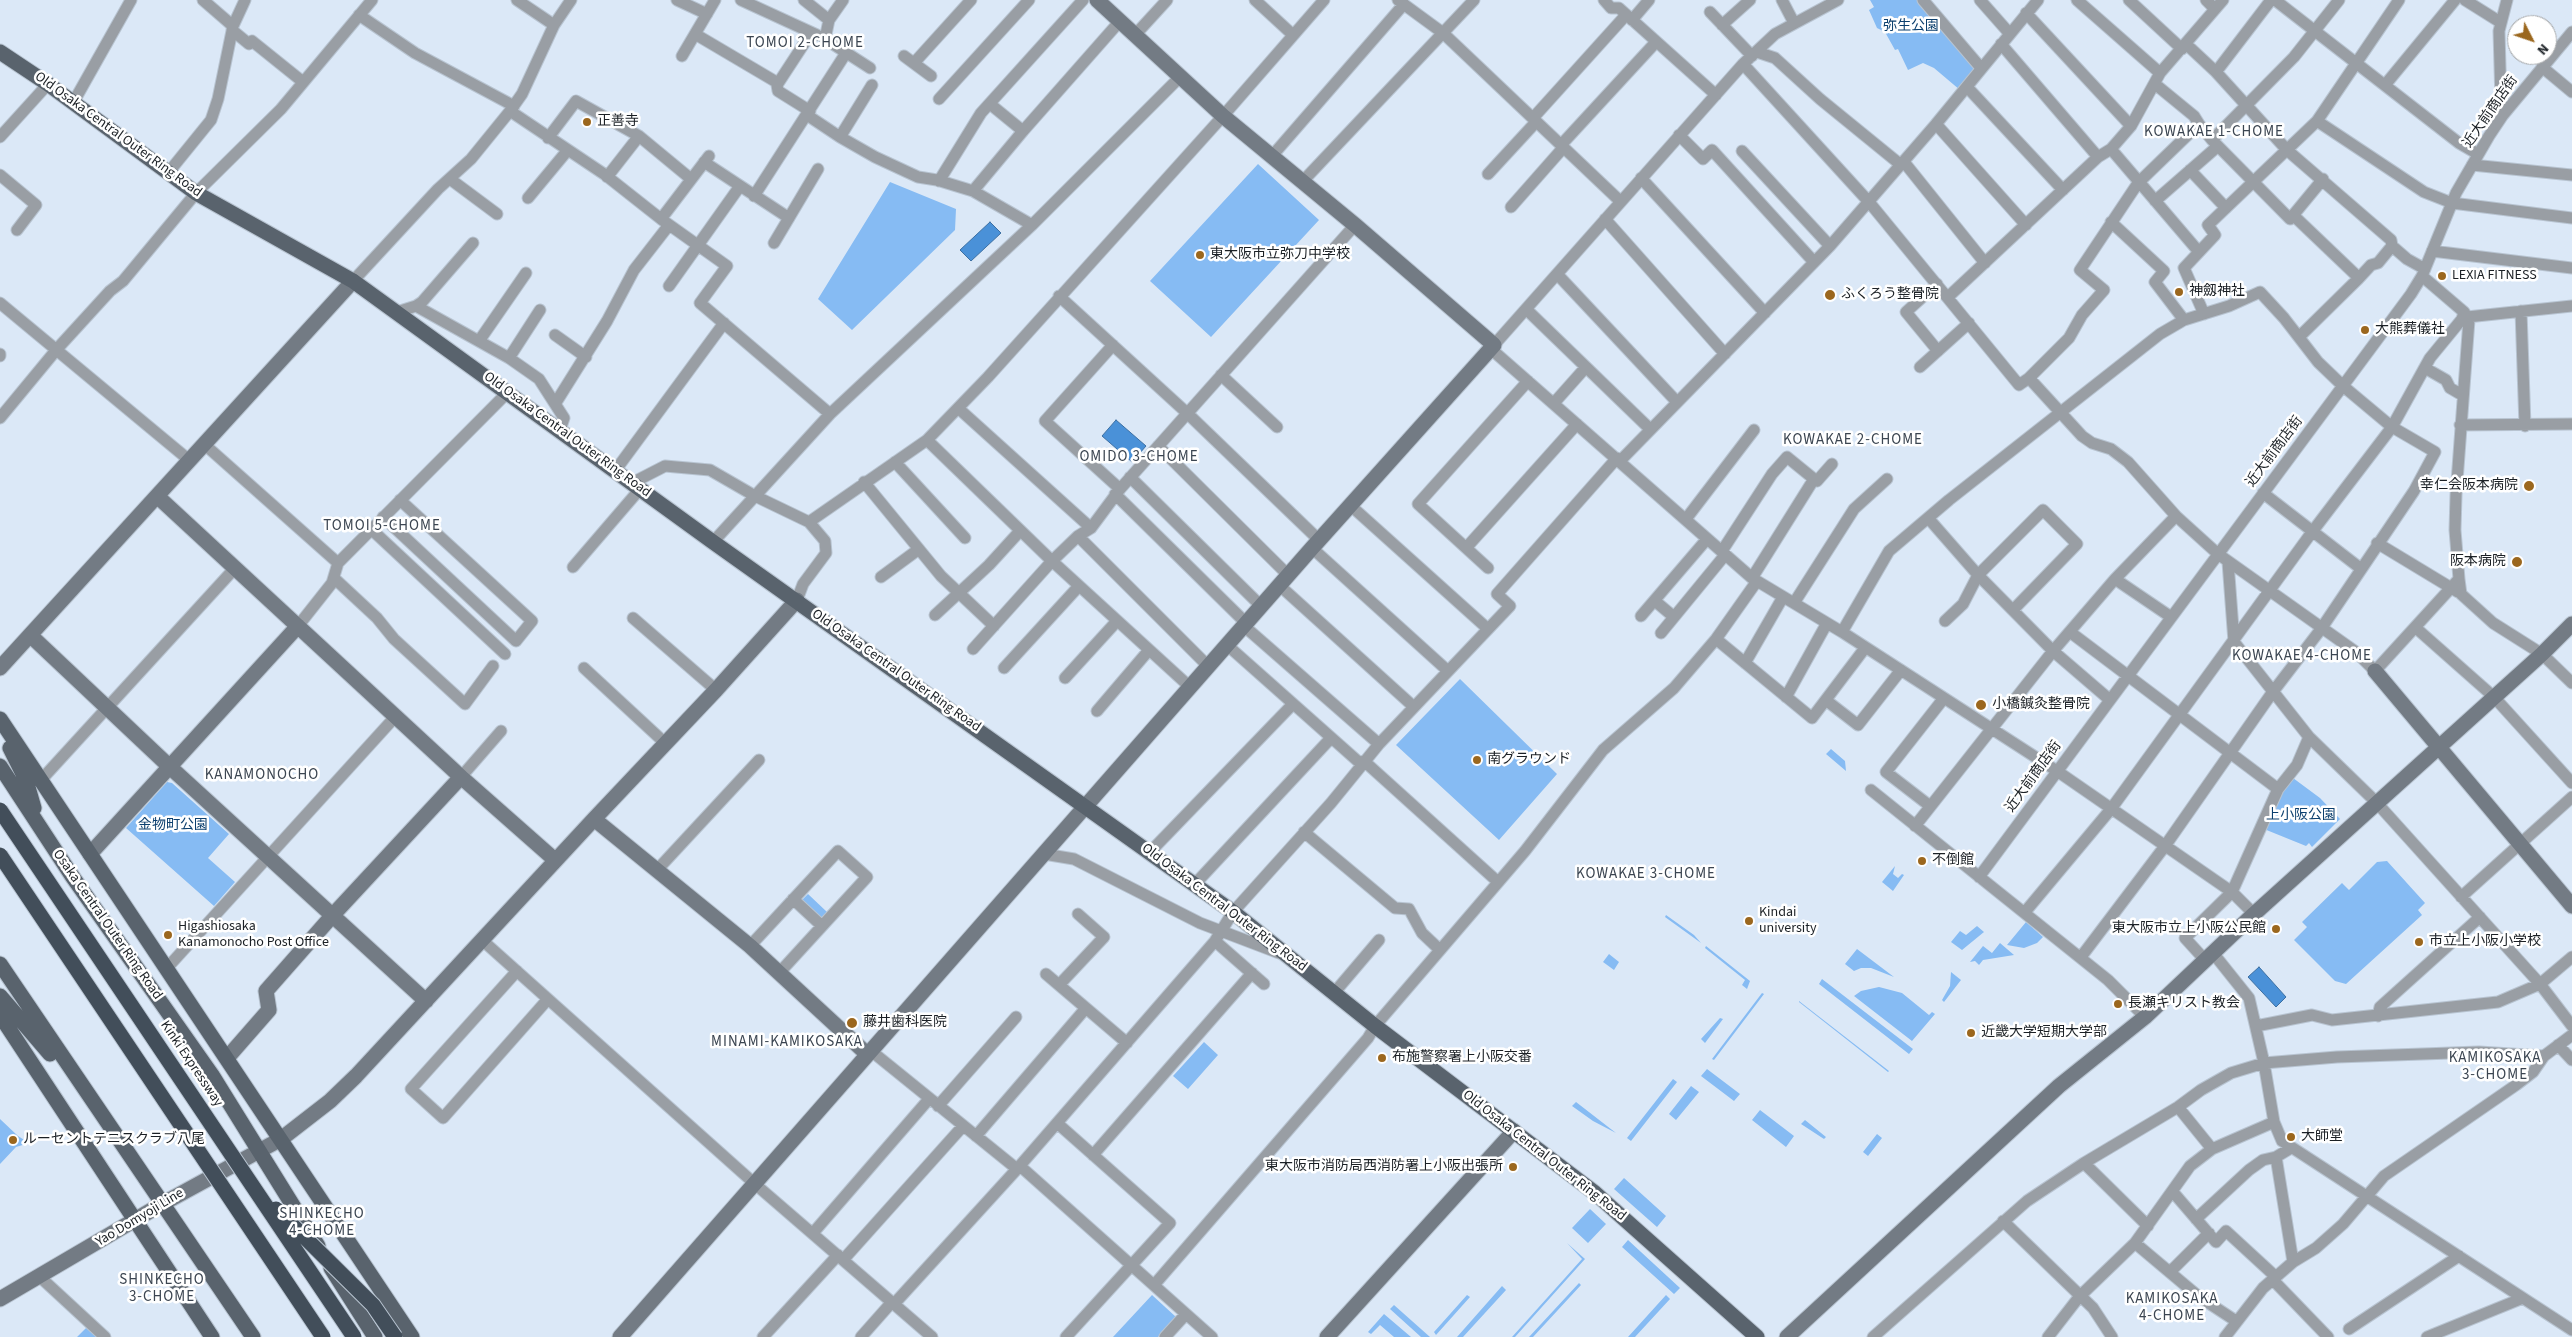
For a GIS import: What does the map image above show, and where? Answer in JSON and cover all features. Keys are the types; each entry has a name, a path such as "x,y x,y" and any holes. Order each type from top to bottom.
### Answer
{"highway":[{"name":"Kinki Expressway","path":"0,810 354,1337"},
{"path":"0,854 323,1337"},
{"path":"254,1187 357,1288 373,1305 396,1337"}],"main road":[{"name":"Old Osaka Central Outer Ring Road","path":"0,52 48,84 196,193 354,281 714,542 1195,884 1292,958 1375,1026 1595,1193 1757,1337"},
{"path":"0,719 412,1337"},
{"path":"0,729 26,780 40,824"},
{"name":"Osaka Central Outer Ring Road","path":"0,766 40,824 72,876 212,1075 374,1337"},
{"path":"0,964 93,1104 253,1337"},
{"path":"0,996 93,1104"},
{"path":"0,1015 212,1337"}],"street":[{"path":"73,102 131,0"},
{"path":"203,0 249,44 252,41 303,82"},
{"path":"168,174 211,120 218,99 233,28 245,0"},
{"path":"0,418 57,349 110,291 123,281 196,193 281,108 372,0"},
{"path":"517,0 554,25"},
{"path":"0,668 354,281 450,179 471,160 512,108 554,25 571,0"},
{"path":"677,0 707,14"},
{"path":"682,56 715,0"},
{"path":"741,0 825,39 870,68"},
{"path":"804,0 828,20"},
{"path":"825,39 828,20 843,0"},
{"path":"914,63 971,0"},
{"path":"939,99 1030,0"},
{"path":"939,180 981,113 1083,0"},
{"path":"1135,35 1167,0"},
{"path":"1255,0 1293,35"},
{"path":"809,522 927,440 1223,116 1324,0"},
{"path":"1303,181 1474,0"},
{"path":"1604,0 1611,8 1619,8 1716,95"},
{"path":"1488,174 1534,120 1629,18 1649,0"},
{"path":"1722,25 1750,0"},
{"path":"1782,0 1794,23"},
{"path":"620,1337 1315,544 1743,64 1775,34 1838,0"},
{"path":"1923,0 1981,68"},
{"path":"1980,0 2010,34"},
{"path":"861,1337 1018,1167 1127,1043 1215,941 1233,912 1379,744 1510,606 1497,594 1618,459 1725,354 1830,246 1936,124 2038,0"},
{"path":"2077,0 2158,78 2252,183 2290,219 2323,179"},
{"path":"2128,0 2216,72 2245,106 2288,150 2391,240 2392,246 2424,273 2469,320 2462,395 2455,530 2457,587 2376,672"},
{"path":"1948,297 2098,157 2110,149 2130,126 2158,78 2219,4 2206,0"},
{"path":"2216,72 2271,0"},
{"path":"2275,0 2459,143 2475,159 2572,175"},
{"path":"2155,201 2190,170 2215,143 2245,106 2316,32 2339,0"},
{"path":"2204,314 2184,268 2215,235 2208,225 2317,121 2358,64 2399,0"},
{"path":"2385,85 2455,0"},
{"path":"2465,0 2500,22"},
{"path":"2504,114 2500,93 2500,22 2507,0"},
{"path":"1101,1 1120,22 1223,116 1355,225 1528,381 1754,579 1842,632 2057,772 2232,892 2254,914"},
{"path":"1272,156 1401,2 1443,33 1620,201"},
{"path":"1710,12 1755,54 1775,58 1820,99 1902,164 1985,263"},
{"path":"2026,14 2130,126"},
{"path":"359,15 415,52 512,108 548,138 607,176 665,222 726,266 700,303 830,414"},
{"path":"973,191 1023,131 1120,22"},
{"name":"近大前商店街","path":"1979,877 2343,386 2424,273 2452,203 2475,159 2504,114 2572,32"},
{"path":"810,33 778,84 778,91 840,137 875,157 918,177 939,180 973,191 1032,225"},
{"path":"695,34 778,84"},
{"path":"1510,207 1656,42"},
{"path":"2001,44 2098,157"},
{"path":"754,196 846,53"},
{"path":"904,56 931,76"},
{"path":"1743,64 1869,202 2019,385 2029,378 2069,338 2082,315 2104,290 2080,270 2111,222 2138,183 2199,124"},
{"path":"2542,67 2572,92"},
{"path":"714,542 830,414 1032,225 1181,76"},
{"path":"1,134 48,84"},
{"path":"840,137 872,85"},
{"path":"1967,87 2063,190"},
{"path":"548,138 576,101 639,136 691,179"},
{"path":"990,104 1023,131"},
{"path":"2317,121 2424,192 2452,203 2572,218"},
{"path":"1936,124 2026,225"},
{"path":"1679,135 1703,159 1712,150 1814,262"},
{"path":"607,176 639,136"},
{"path":"2110,149 2199,252"},
{"path":"528,198 567,151"},
{"path":"1742,151 1830,246"},
{"path":"555,404 586,356 634,270 691,179 707,159 740,186 789,218"},
{"path":"774,243 818,169"},
{"path":"2190,170 2226,208"},
{"path":"1641,178 1765,313"},
{"path":"450,179 497,214"},
{"path":"2,180 36,205 17,230"},
{"path":"669,286 740,186"},
{"path":"2293,215 2359,278"},
{"path":"1605,219 1725,354"},
{"path":"2111,222 2164,271 2155,282 2184,320"},
{"path":"972,650 1052,561 1078,536 1091,528 1130,477 1355,225"},
{"path":"397,312 416,306 473,243"},
{"path":"2299,337 2372,265 2378,263 2392,246"},
{"path":"2432,251 2572,268"},
{"path":"479,341 526,273"},
{"path":"1557,274 1677,402"},
{"path":"1937,284 1906,312 1938,351"},
{"path":"1842,632 1890,551 1929,519 2132,354 2184,320 2230,306 2260,292 2318,362 2343,386 2392,427 2434,452 2414,491 2321,628 2272,693 2165,846 2081,958"},
{"path":"1059,296 1187,413 1315,544 1448,671"},
{"path":"0,303 189,460"},
{"path":"416,306 509,358 539,379 564,418 560,430"},
{"path":"2465,314 2572,306"},
{"path":"1526,309 1650,429"},
{"path":"509,358 540,310"},
{"path":"2521,311 2525,426"},
{"path":"2025,912 2111,809 2234,642 2312,532 2392,427 2425,368 2465,314"},
{"path":"615,471 724,323"},
{"path":"1920,367 1969,323"},
{"path":"555,335 586,356"},
{"path":"1113,345 1045,421 1118,491 1245,624 1379,744"},
{"path":"1554,403 1586,367"},
{"path":"2425,368 2446,380 2450,388 2462,395"},
{"path":"1221,375 1277,427"},
{"path":"2029,378 2060,413 2092,443 2111,449 2128,462 2176,516 2218,554 2356,652 2376,672 2437,748 2520,842 2572,906"},
{"path":"1488,568 1418,504 1528,381"},
{"path":"90,854 171,768 298,626 334,578 338,563 508,392"},
{"path":"958,408 1091,528"},
{"path":"1466,548 1577,424"},
{"path":"2460,425 2525,426 2572,424"},
{"path":"1686,519 1754,430"},
{"path":"927,440 1020,531 1190,687"},
{"path":"204,444 338,563"},
{"path":"1158,446 1284,580 1414,707"},
{"path":"1661,633 1724,553 1772,474 1787,457 1817,481 1832,464"},
{"path":"895,462 965,538"},
{"path":"572,567 636,486 665,466 710,470 755,496 809,522 825,541 826,553 803,584 797,600"},
{"path":"1130,477 1261,606"},
{"path":"1154,1285 1368,1038 1375,1026 1498,882 1603,750 1674,688 1716,639 1814,479"},
{"path":"1794,603 1854,509 1887,479"},
{"path":"864,482 942,576 994,626"},
{"path":"2263,494 2360,568"},
{"path":"158,496 461,777 555,860"},
{"path":"383,517 516,641 532,621 400,500"},
{"path":"1350,505 1488,629"},
{"path":"1945,621 1964,604 1978,575 2043,510 2078,544 2013,610"},
{"path":"1915,826 2054,651 2116,579 2176,516"},
{"path":"1929,519 1978,575 2054,651 2110,700"},
{"path":"372,529 505,654"},
{"path":"935,615 989,565 1020,531"},
{"path":"1078,536 1208,666"},
{"path":"1641,616 1707,539"},
{"path":"2377,543 2457,587 2493,623 2542,654 2572,683"},
{"path":"881,577 919,549"},
{"path":"2228,562 2234,642 2272,693 2309,737 2376,802 2540,984 2572,1026"},
{"path":"41,780 235,568"},
{"path":"334,578 377,618 394,639 465,704 494,666"},
{"path":"2116,579 2171,618"},
{"path":"1004,668 1079,586"},
{"path":"1745,663 1783,597"},
{"name":"Yao Domyoji Line","path":"0,1299 162,1204 281,1139 337,1094 716,690 797,600"},
{"path":"1655,601 1674,617"},
{"path":"633,618 716,690"},
{"path":"1065,678 1117,621"},
{"path":"1786,697 1827,623"},
{"path":"1786,1337 2059,1086 2145,1017 2254,914 2542,654 2572,624"},
{"path":"2416,628 2494,697 2572,783"},
{"path":"2070,632 2278,789"},
{"path":"30,635 171,768 426,1001"},
{"path":"1716,639 1812,718 1865,648"},
{"path":"1226,645 1292,705 1363,763 1498,882"},
{"path":"1097,711 1149,650"},
{"path":"584,668 666,743"},
{"path":"1827,700 1858,725 1901,670"},
{"path":"1930,806 1886,772 1944,698"},
{"path":"1150,852 1292,705"},
{"path":"167,968 395,716"},
{"path":"227,1058 269,1010 266,991 501,731"},
{"path":"2309,737 2297,766 2278,789 2232,892 2185,938 2209,957 2249,998 2264,1063 2274,1122 2282,1141 2572,1330"},
{"path":"1195,884 1331,738"},
{"path":"658,870 759,760"},
{"path":"1871,790 2108,980 2145,1017"},
{"path":"2461,897 2572,797"},
{"path":"594,818 750,946 868,1052 1018,1167 1212,1337"},
{"path":"1304,832 1394,908 1409,909 1422,933 1440,950"},
{"path":"750,946 838,851 860,870 867,877 780,972"},
{"path":"1044,854 1074,859 1200,923 1292,958"},
{"path":"793,899 822,926"},
{"path":"1059,985 1104,937 1078,914"},
{"path":"2378,1016 2380,1007 2480,918"},
{"path":"482,940 755,1184 932,1337"},
{"path":"1334,993 1379,940"},
{"path":"1215,941 1264,984"},
{"path":"2256,1026 2312,1015 2332,1020 2498,1002 2540,984 2572,957"},
{"path":"517,971 411,1089 443,1118 548,999"},
{"path":"1046,974 1127,1043"},
{"path":"1094,1155 1252,974"},
{"path":"976,1136 1086,1008"},
{"path":"813,1233 1016,1017"},
{"path":"2135,1243 2198,1296 2232,1331 2252,1299 2293,1262 2316,1248 2343,1224 2384,1176 2516,1085 2533,1072 2544,1056 2572,1035"},
{"path":"2558,1045 2572,1060"},
{"path":"1873,1337 2027,1200 2084,1163 2178,1107 2200,1090 2231,1073 2264,1063 2337,1057 2479,1052 2544,1056"},
{"path":"2178,1107 2212,1150"},
{"path":"2048,1337 2079,1297 2135,1243 2190,1166 2212,1150 2274,1122"},
{"path":"1057,1123 1170,1223 1066,1337"},
{"path":"763,1337 841,1258 963,1126"},
{"path":"1328,1337 1514,1131"},
{"path":"2196,1219 2249,1170 2263,1160 2276,1157 2291,1148"},
{"path":"2276,1157 2293,1262"},
{"path":"2084,1163 2148,1226"},
{"path":"2173,1192 2216,1242 2226,1231 2274,1278 2328,1337"},
{"path":"2003,1221 2079,1297 2093,1308 2112,1337"},
{"path":"2170,1272 2209,1233"},
{"path":"2349,1329 2459,1256"},
{"path":"40,1277 105,1337"},
{"path":"2427,1337 2523,1298"},
{"path":"1165,1337 1186,1314"}],"green space":[{"name":"弥生公園","path":"1870,0 1921,0 1978,67 1960,90 1934,68 1923,63 1908,70 1898,49 1895,50 1885,32 1877,28 1869,10 1874,7"},
{"path":"1258,164 1319,220 1211,337 1150,281"},
{"path":"890,182 956,209 955,230 852,330 818,299"},
{"name":"南グラウンド","path":"1460,679 1557,774 1499,840 1396,745"},
{"path":"1831,749 1845,761 1846,771 1826,754"},
{"name":"上小阪公園","path":"2293,778 2320,798 2340,819 2312,847 2309,843 2306,846 2264,829 2281,793"},
{"name":"金物町公園","path":"167,782 172,783 229,834 208,858 235,882 214,906 126,828"},
{"path":"2387,861 2425,903 2418,910 2422,915 2346,984 2335,981 2294,940 2307,927 2302,922 2342,883 2349,890 2377,862"},
{"path":"1895,866 1893,874 1898,878 1902,874 1904,875 1893,891 1882,882"},
{"path":"808,894 827,912 819,920 800,902"},
{"path":"1666,915 1694,935 1701,943 1665,917"},
{"path":"2026,922 2043,937 2037,943 2024,948 2007,945"},
{"path":"1977,926 1984,932 1962,950 1951,942 1960,931 1966,935"},
{"path":"2000,943 2014,955 1983,960 1979,965 1975,961 1970,962 1983,946 1992,953"},
{"path":"1706,946 1750,981 1747,989 1742,985 1745,980 1705,948"},
{"path":"1857,949 1894,977 1871,968 1861,968 1854,971 1845,964"},
{"path":"1609,954 1619,962 1614,970 1603,962"},
{"path":"1951,972 1961,980 1944,1002 1942,1000 1950,986"},
{"path":"1822,979 1913,1049 1909,1054 1819,984"},
{"path":"1879,987 1902,993 1929,1015 1932,1012 1935,1014 1912,1041 1854,996 1861,991"},
{"path":"1762,993 1764,994 1714,1060 1712,1059"},
{"path":"1799,1001 1889,1071 1888,1072"},
{"path":"1720,1018 1723,1019 1705,1043 1701,1039"},
{"path":"1204,1042 1218,1055 1188,1089 1173,1076"},
{"path":"1707,1069 1740,1094 1734,1101 1701,1076"},
{"path":"1673,1079 1677,1082 1631,1141 1627,1138"},
{"path":"1691,1086 1699,1092 1676,1120 1669,1114"},
{"path":"1576,1102 1616,1133 1593,1121 1572,1106"},
{"path":"1760,1110 1794,1136 1786,1147 1752,1120"},
{"name":"ルーセントテニスクラブ八尾","path":"0,1119 18,1136 29,1143 16,1147 0,1164"},
{"path":"1805,1120 1826,1137 1824,1139 1801,1124"},
{"path":"1877,1134 1882,1138 1868,1156 1863,1152"},
{"path":"1624,1178 1666,1216 1657,1227 1614,1189"},
{"path":"1590,1209 1606,1224 1588,1243 1572,1228"},
{"path":"1628,1240 1680,1288 1674,1294 1622,1247"},
{"path":"1567,1243 1585,1259 1515,1337 1512,1337 1582,1259"},
{"path":"1579,1283 1581,1285 1533,1337 1529,1337"},
{"path":"1502,1286 1506,1290 1463,1337 1457,1337"},
{"path":"1152,1295 1176,1317 1158,1337 1113,1337"},
{"path":"1467,1295 1470,1297 1436,1335 1434,1332"},
{"path":"1666,1295 1670,1299 1635,1337 1628,1337"},
{"path":"1394,1305 1430,1337 1421,1337 1390,1309"},
{"path":"1384,1314 1411,1337 1394,1337 1380,1325 1371,1334 1368,1332"},
{"path":"87,1327 98,1337 77,1337"}],"shaded area":[{"path":"990,222 1001,233 971,261 960,250"},
{"path":"1116,420 1146,446 1132,462 1102,436"},
{"path":"2259,967 2286,997 2276,1007 2248,977"}],"place":[{"name":"正善寺","path":"587,122"},
{"name":"東大阪市立弥刀中学校","path":"1200,255"},
{"name":"LEXIA FITNESS","path":"2442,276"},
{"name":"神劔神社","path":"2179,292"},
{"name":"ふくろう整骨院","path":"1830,295"},
{"name":"大熊葬儀社","path":"2365,330"},
{"name":"幸仁会阪本病院","path":"2529,486"},
{"name":"阪本病院","path":"2517,562"},
{"name":"小橋鍼灸整骨院","path":"1981,705"},
{"name":"南グラウンド","path":"1477,760"},
{"name":"不倒館","path":"1922,861"},
{"name":"Kindai university","path":"1749,921"},
{"name":"東大阪市立上小阪公民館","path":"2276,929"},
{"name":"Higashiosaka Kanamonocho Post Office","path":"168,935"},
{"name":"市立上小阪小学校","path":"2419,942"},
{"name":"長瀬キリスト教会","path":"2118,1004"},
{"name":"藤井歯科医院","path":"852,1023"},
{"name":"近畿大学短期大学部","path":"1971,1033"},
{"name":"布施警察署上小阪交番","path":"1382,1058"},
{"name":"大師堂","path":"2291,1137"},
{"name":"ルーセントテニスクラブ八尾","path":"13,1140"},
{"name":"東大阪市消防局西消防署上小阪出張所","path":"1513,1167"}],"district":[{"name":"TOMOI 2-CHOME","path":"805,44"},
{"name":"KOWAKAE 1-CHOME","path":"2214,133"},
{"name":"KOWAKAE 2-CHOME","path":"1853,441"},
{"name":"OMIDO 3-CHOME","path":"1139,458"},
{"name":"TOMOI 5-CHOME","path":"382,527"},
{"name":"KOWAKAE 4-CHOME","path":"2302,657"},
{"name":"KANAMONOCHO","path":"262,776"},
{"name":"KOWAKAE 3-CHOME","path":"1646,875"},
{"name":"MINAMI-KAMIKOSAKA","path":"787,1043"},
{"name":"KAMIKOSAKA 3-CHOME","path":"2495,1068"},
{"name":"SHINKECHO 4-CHOME","path":"322,1224"},
{"name":"SHINKECHO 3-CHOME","path":"162,1290"},
{"name":"KAMIKOSAKA 4-CHOME","path":"2172,1308"}]}
